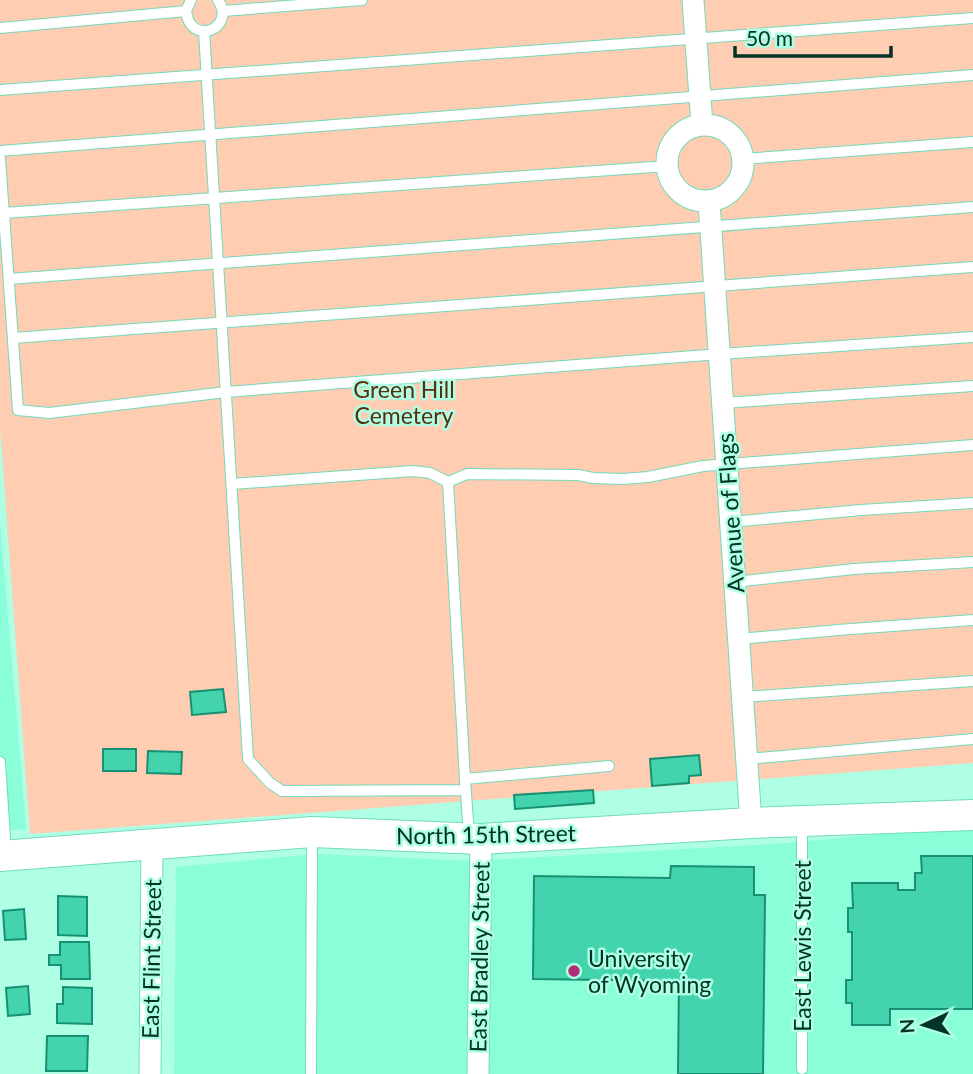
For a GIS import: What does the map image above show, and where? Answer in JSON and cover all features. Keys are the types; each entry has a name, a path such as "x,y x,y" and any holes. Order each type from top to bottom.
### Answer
{"main road":[{"name":"North 15th Street","path":"3,855 312,832 475,839 751,823 973,815"}],"street":[{"path":"693,0 702,125"},
{"path":"702,125 714,125 725,130 734,138 743,159 743,172 731,192 709,202 688,198 678,191 667,172 669,150 674,141 682,132 702,125"},
{"name":"Avenue of Flags","path":"709,202 751,823"},
{"name":"East Bradley Street","path":"475,839 478,1074"},
{"name":"East Flint Street","path":"150,1074 152,844"}],"lane":[{"path":"0,28 188,5 186,17 193,27 204,31 216,27 223,17 220,5 362,0"},
{"path":"0,90 973,18"},
{"path":"204,31 248,759 265,778 282,791 466,785 609,766"},
{"path":"0,150 973,75"},
{"path":"743,159 973,142"},
{"path":"0,159 18,410 49,413 226,392 973,337"},
{"path":"4,213 667,166"},
{"path":"9,279 973,207"},
{"path":"13,338 973,267"},
{"path":"723,403 973,386"},
{"path":"232,484 412,471 430,473 448,482 467,474 578,474 623,480 703,466 973,445"},
{"path":"448,482 466,785 475,839"},
{"path":"731,522 973,503"},
{"path":"735,582 854,569 973,562"},
{"path":"739,639 973,620"},
{"path":"743,697 973,681"},
{"path":"747,759 973,740"},
{"path":"0,761 3,855"},
{"name":"East Lewis Street","path":"802,822 802,1069"},
{"path":"311,1074 312,832"}],"shaded area":[{"path":"0,522 26,829 0,831"},
{"name":"University of Wyoming","path":"973,825 973,1074 174,1074 176,867 318,854 474,861 789,843"}],"green space":[{"name":"Green Hill Cemetery","path":"0,0 973,0 973,763 30,834 0,428"}],"building":[{"path":"223,689 226,712 192,715 190,692"},
{"path":"103,749 136,749 136,771 103,771"},
{"path":"148,751 182,752 181,774 147,773"},
{"path":"699,755 701,775 689,776 689,783 652,786 650,759"},
{"path":"593,790 594,803 515,809 514,795"},
{"path":"921,856 973,856 973,1009 890,1009 890,1025 852,1025 852,1003 846,1003 846,980 852,980 852,932 848,932 848,908 853,908 852,883 898,883 898,890 915,890 915,873 922,873"},
{"path":"671,866 754,867 754,895 765,895 763,1074 678,1074 679,981 533,979 534,876 670,878"},
{"path":"58,896 87,897 87,936 58,935"},
{"path":"24,909 26,939 5,940 3,911"},
{"path":"60,942 89,942 90,979 61,979 61,965 49,965 49,955 60,955"},
{"path":"28,986 30,1014 8,1016 6,988"},
{"path":"63,987 92,988 92,1024 57,1023 57,1004 63,1004"},
{"path":"47,1036 88,1036 87,1071 46,1071"}],"place":[{"name":"University of Wyoming","path":"574,971"}]}
